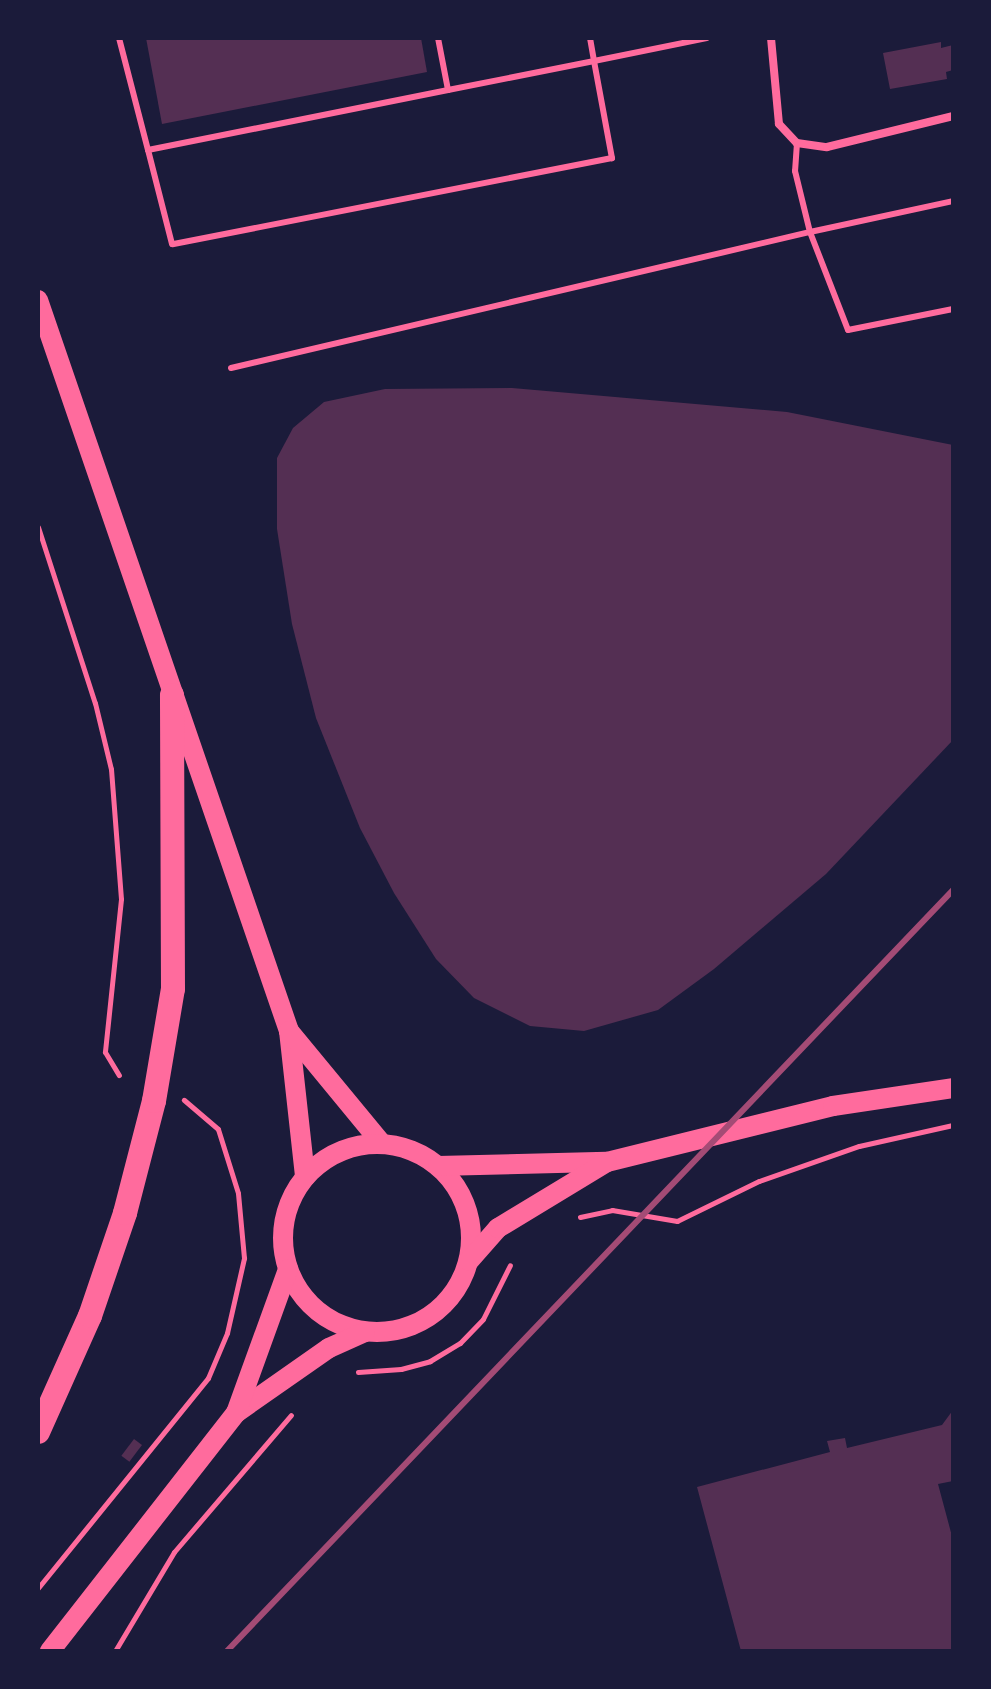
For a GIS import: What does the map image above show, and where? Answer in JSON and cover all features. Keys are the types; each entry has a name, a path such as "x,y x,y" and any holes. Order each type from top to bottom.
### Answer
{"highway":[{"path":"38,1432 90,1316 125,1213 154,1101 173,989 172,695"}],"main road":[{"path":"38,300 289,1031 305,1177"},
{"path":"289,1031 382,1144"},
{"path":"438,1166 607,1162 833,1106 953,1088"},
{"path":"50,1651 236,1413 329,1348 365,1332 404,1328 438,1310 462,1279 472,1240 463,1199 438,1166 411,1150 382,1144 339,1152 305,1177 290,1202 282,1230 288,1269 317,1312 365,1332"},
{"path":"469,1261 498,1228 607,1162"},
{"path":"236,1413 288,1269"}],"street":[{"path":"771,38 779,124 797,143 827,147 953,116"}],"lane":[{"path":"119,38 172,244 612,158 590,38"},
{"path":"438,38 448,90"},
{"path":"148,150 707,38"},
{"path":"797,143 795,171 810,232 848,330 953,309"},
{"path":"231,368 953,201"}],"path":[{"path":"38,527 95,703 111,769 121,899 105,1052 119,1075"},
{"path":"38,1588 208,1378 227,1333 244,1258 236,1183 218,1129 180,1097"},
{"path":"567,1223 612,1210 677,1221 759,1181 830,1156 953,1125"},
{"path":"351,1373 401,1369 430,1361 460,1343 483,1319 516,1258"},
{"path":"115,1651 174,1552 296,1410"}],"building":[{"path":"146,38 421,38 427,72 162,124"},
{"path":"941,42 941,48 953,45 953,70 946,72 947,79 890,89 883,53"},
{"path":"512,388 787,412 953,445 953,740 826,874 714,969 658,1010 584,1031 530,1026 474,998 436,959 394,893 360,828 316,718 292,624 277,529 277,458 293,428 324,402 385,389"},
{"path":"953,1410 953,1481 938,1484 953,1540 953,1651 741,1651 697,1487 830,1452 827,1441 845,1438 847,1448 942,1425"},
{"path":"134,1439 142,1445 129,1462 121,1456"}],"railway":[{"path":"227,1651 953,890"}]}
